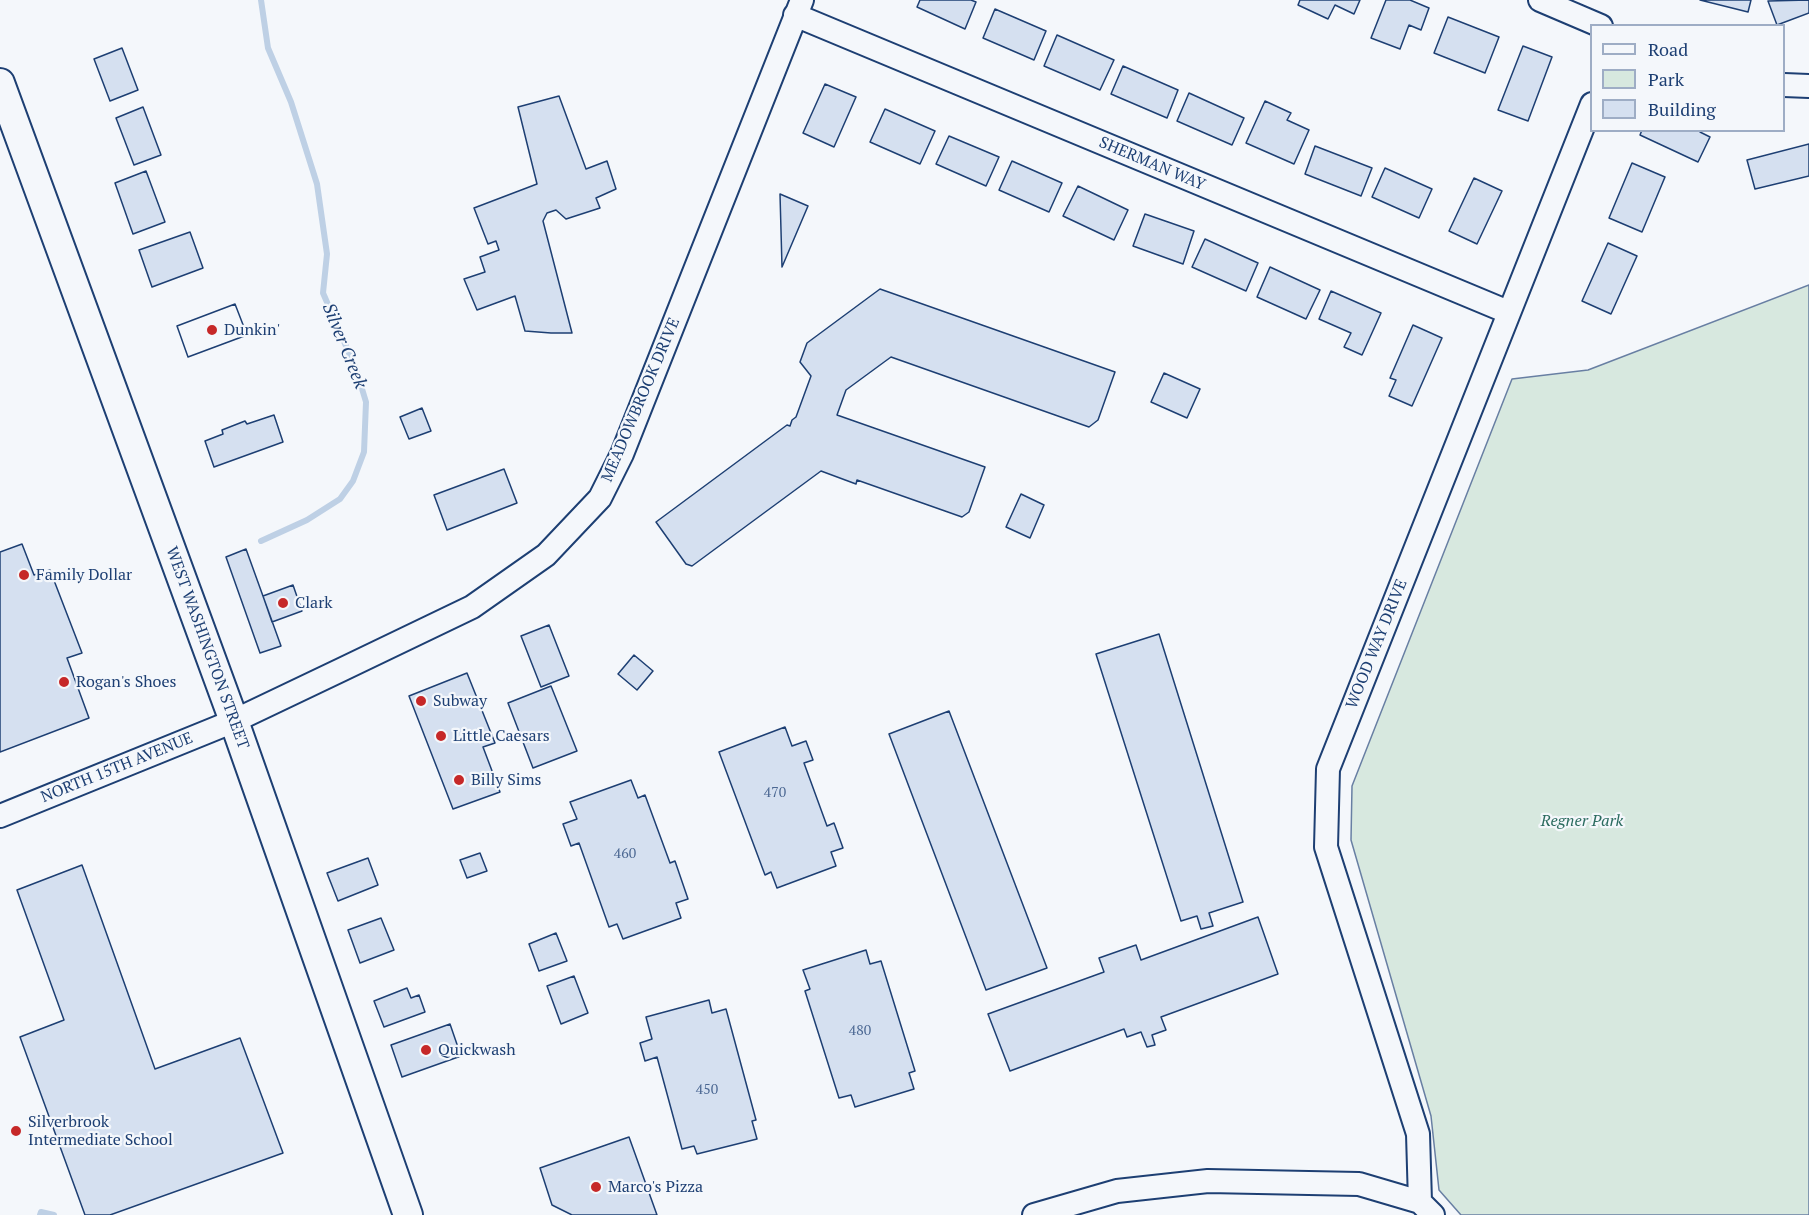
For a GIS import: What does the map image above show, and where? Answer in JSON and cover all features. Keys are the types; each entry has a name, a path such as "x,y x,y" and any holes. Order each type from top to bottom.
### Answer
{"main road":[{"name":"WEST WASHINGTON STREET","path":"0,83 234,721 408,1215"}],"street":[{"path":"1540,0 1596,24"},
{"name":"SHERMAN WAY","path":"798,7 1508,312"},
{"name":"MEADOWBROOK DRIVE","path":"234,721 472,607 546,555 600,498 622,454 798,7"},
{"path":"1785,85 1809,86"},
{"name":"WOOD WAY DRIVE","path":"1427,1208 1418,1134 1326,847 1328,769 1590,109"},
{"name":"NORTH 15TH AVENUE","path":"0,816 234,721"},
{"path":"1034,1215 1117,1191 1208,1181 1359,1184 1427,1208"}],"green space":[{"name":"Regner Park","path":"1809,285 1809,1215 1461,1215 1439,1190 1431,1116 1351,840 1352,786 1512,379 1588,370"}],"building":[{"path":"920,0 971,0 976,2 965,29 917,7"},
{"path":"1300,0 1360,0 1354,14 1335,5 1328,19 1298,5"},
{"path":"1386,0 1410,0 1429,8 1421,30 1409,25 1400,49 1371,38"},
{"path":"1700,0 1751,0 1748,12"},
{"path":"1809,0 1809,13 1777,24 1768,1"},
{"path":"995,9 1046,31 1034,60 983,38"},
{"path":"1448,17 1499,37 1485,73 1434,53"},
{"path":"1057,35 1114,60 1100,90 1044,66"},
{"path":"1523,46 1552,57 1528,121 1498,110"},
{"path":"122,48 138,90 110,101 94,59"},
{"path":"1123,66 1178,90 1167,118 1111,94"},
{"path":"825,84 856,97 834,147 803,133"},
{"path":"1189,93 1244,118 1232,145 1177,121"},
{"path":"559,96 586,169 607,161 616,189 596,198 600,208 566,219 556,210 547,213 543,221 572,333 525,331 515,296 477,310 464,279 485,272 480,257 499,250 496,241 488,244 474,208 537,184 518,107"},
{"path":"1265,101 1291,113 1287,120 1309,130 1294,164 1246,143"},
{"path":"143,107 161,155 134,165 116,118"},
{"path":"885,109 935,131 920,164 870,142"},
{"path":"1641,132 1700,132 1710,137 1698,162 1640,135"},
{"path":"949,136 999,157 986,186 936,164"},
{"path":"1809,144 1809,176 1755,189 1747,160"},
{"path":"1315,146 1372,168 1361,196 1305,174"},
{"path":"1012,161 1062,183 1049,212 999,190"},
{"path":"1632,163 1665,177 1642,232 1609,218"},
{"path":"1385,168 1432,189 1419,218 1372,197"},
{"path":"146,171 165,222 133,234 115,183"},
{"path":"1474,178 1502,191 1477,244 1449,231"},
{"path":"1078,186 1128,210 1114,240 1063,216"},
{"path":"780,194 808,206 782,267"},
{"path":"1145,214 1194,231 1183,264 1133,246"},
{"path":"190,232 203,268 152,287 139,250"},
{"path":"1205,239 1258,263 1246,291 1192,267"},
{"path":"1608,243 1637,256 1611,314 1582,301"},
{"path":"1270,267 1320,290 1306,319 1257,297"},
{"path":"880,289 1115,372 1098,420 1089,427 891,357 846,390 837,415 985,467 969,512 962,517 857,480 856,484 821,471 692,566 686,564 656,522 787,425 790,426 796,417 811,376 800,362 807,343"},
{"path":"1331,291 1381,313 1362,355 1344,347 1351,333 1319,319"},
{"name":"Dunkin'","path":"235,304 247,335 188,357 177,326"},
{"name":"Dunkin'","path":"235,304 247,335 188,357 177,326"},
{"path":"1413,325 1442,338 1412,406 1389,396 1396,380 1390,378"},
{"path":"1164,373 1200,389 1187,418 1151,402"},
{"path":"422,408 431,431 409,439 400,417"},
{"path":"274,415 283,442 214,467 205,441 223,434 222,430 245,421 247,424"},
{"path":"504,469 517,503 447,530 434,495"},
{"path":"1021,494 1044,505 1030,538 1006,527"},
{"path":"22,544 34,575 50,570 82,653 67,658 89,718 0,752 0,552"},
{"name":"Clark","path":"246,549 281,646 260,653 226,557"},
{"name":"Clark","path":"293,585 302,611 272,622 263,596"},
{"path":"549,625 569,676 541,687 521,636"},
{"path":"1159,634 1243,902 1209,913 1213,926 1201,929 1197,916 1181,921 1096,654"},
{"path":"634,655 653,671 637,690 618,674"},
{"path":"467,673 495,743 483,747 500,792 453,809 409,696"},
{"path":"551,686 577,751 533,768 508,703"},
{"path":"949,711 1047,968 986,990 889,734"},
{"path":"785,727 792,746 806,741 813,760 804,763 827,826 834,823 843,848 831,852 836,866 777,888 771,872 765,875 719,752"},
{"path":"631,780 638,798 645,795 670,863 675,861 688,899 676,903 681,918 623,939 617,924 609,927 579,843 571,846 563,824 577,819 570,802"},
{"path":"480,853 487,871 467,878 460,860"},
{"path":"368,858 378,885 338,901 327,873"},
{"path":"82,865 155,1069 240,1038 283,1153 110,1215 85,1215 20,1037 64,1020 17,890"},
{"path":"1258,917 1278,974 1161,1017 1166,1030 1152,1035 1155,1045 1147,1047 1141,1032 1127,1037 1124,1029 1010,1071 988,1014 1104,972 1099,958 1136,945 1141,960"},
{"path":"381,918 394,950 360,963 348,930"},
{"path":"556,933 567,961 539,971 529,944"},
{"path":"866,950 870,964 881,961 915,1071 909,1073 914,1089 855,1107 851,1095 839,1098 805,991 810,989 803,970"},
{"path":"574,976 588,1013 561,1024 547,986"},
{"path":"407,988 411,998 419,995 425,1012 384,1027 374,1001"},
{"path":"709,1000 712,1013 726,1009 756,1120 752,1121 757,1139 697,1154 694,1146 682,1149 657,1057 645,1061 640,1043 652,1039 646,1017"},
{"name":"Quickwash","path":"450,1024 461,1056 402,1077 391,1045"},
{"name":"Marco's Pizza","path":"629,1137 657,1215 572,1215 552,1205 540,1168"}],"waterway":[{"name":"Silver Creek","path":"261,0 268,48 291,102 317,184 327,254 323,293 356,369 366,402 364,452 353,481 340,499 307,520 261,541"},
{"name":"Silver Creek","path":"40,1215 41,1212 54,1215"}],"place":[{"name":"Dunkin'","path":"212,330"},
{"name":"Family Dollar","path":"24,575"},
{"name":"Clark","path":"283,603"},
{"name":"Rogan's Shoes","path":"64,682"},
{"name":"Subway","path":"421,701"},
{"name":"Little Caesars","path":"441,736"},
{"name":"Billy Sims","path":"459,780"},
{"name":"Quickwash","path":"426,1050"},
{"name":"Silverbrook Intermediate School","path":"16,1131"},
{"name":"Marco's Pizza","path":"596,1187"}]}
